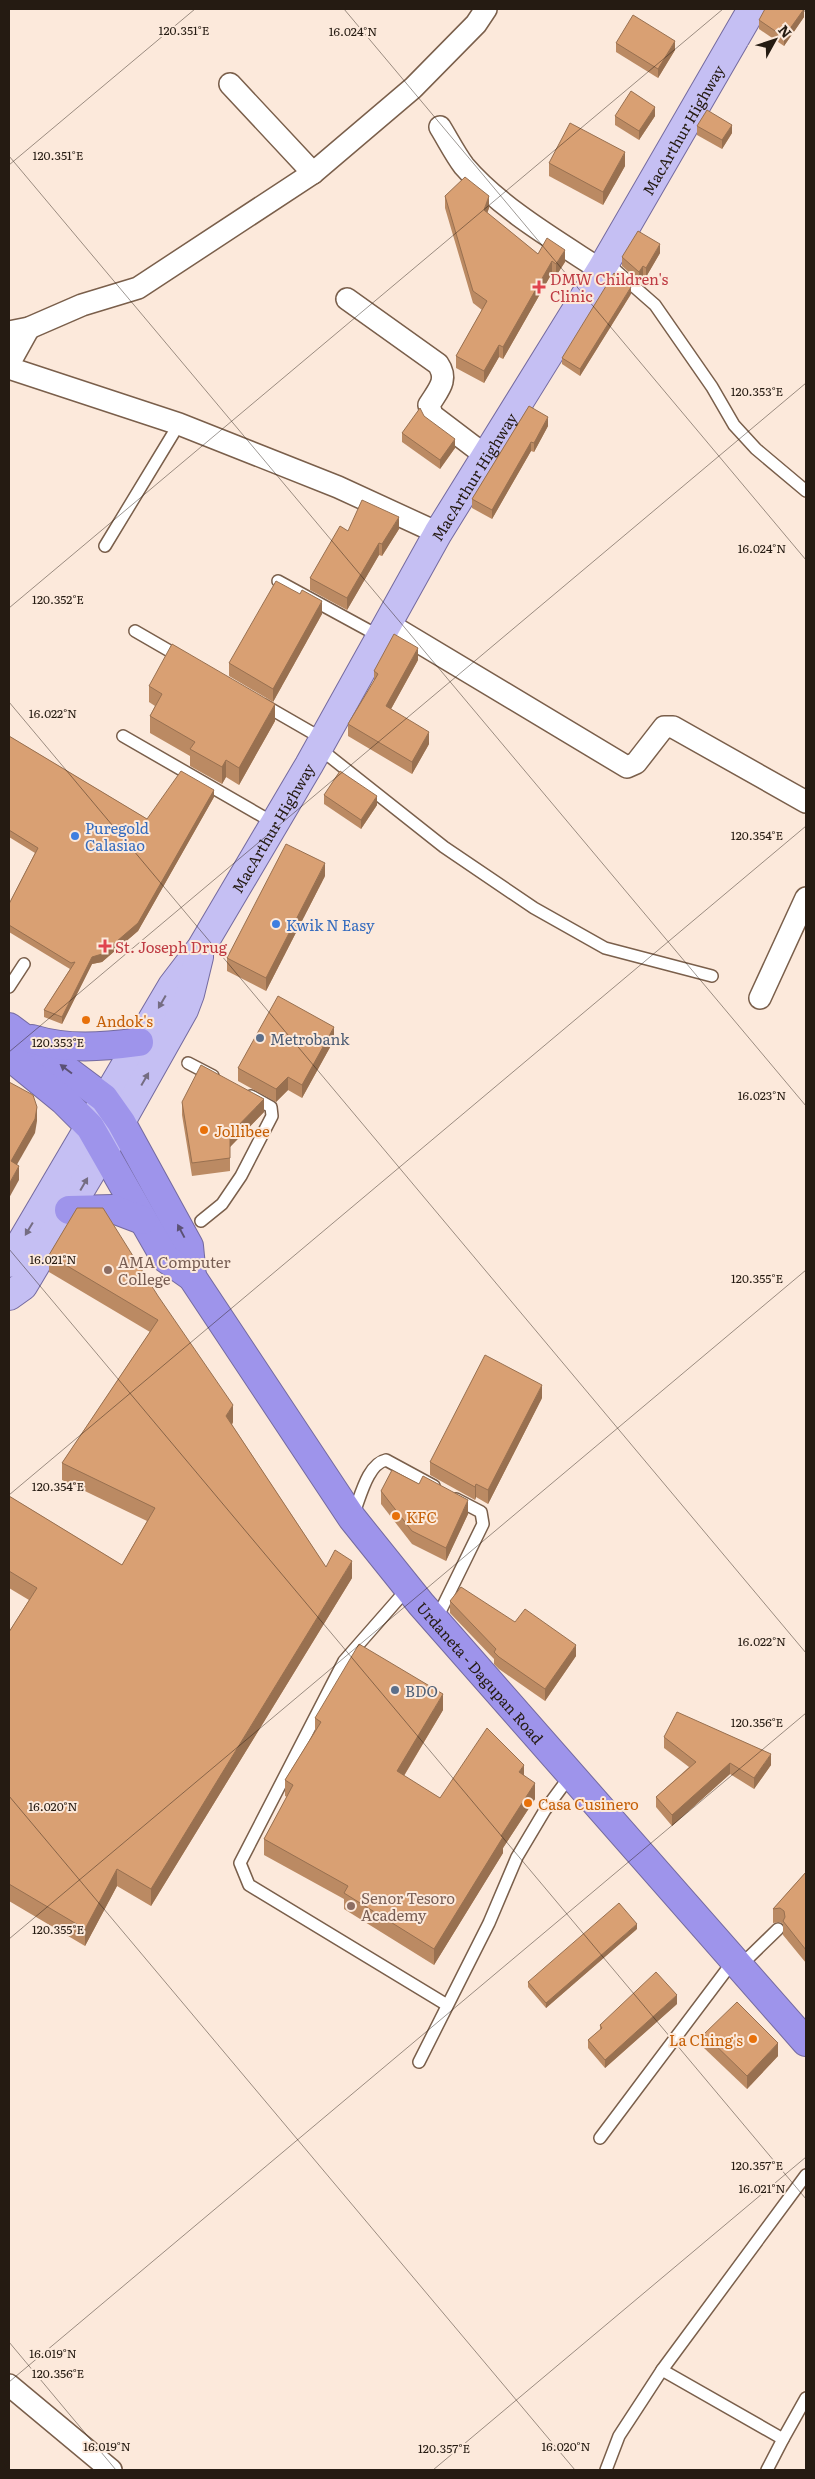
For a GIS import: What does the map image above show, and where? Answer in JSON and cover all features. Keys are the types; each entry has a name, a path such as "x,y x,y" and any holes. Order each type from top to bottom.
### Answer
{"highway":[{"path":"13,1040 79,1047 105,1047 139,1042"},
{"name":"Urdaneta - Dagupan Road","path":"13,1040 104,1098 121,1122 189,1246 192,1277"},
{"name":"Urdaneta - Dagupan Road","path":"13,1040 57,1096 97,1138 165,1258 192,1277 352,1518 435,1621 570,1776 738,1962 806,2042"},
{"path":"69,1210 113,1209 142,1220"}],"main road":[{"name":"MacArthur Highway","path":"97,1138 104,1098 172,986 201,948 321,743 438,533 603,266 752,9"},
{"name":"MacArthur Highway","path":"97,1138 121,1122 184,1010 190,994 201,948"},
{"path":"9,1296 23,1286 69,1210 97,1138"},
{"path":"9,1263 97,1138"}],"street":[{"path":"438,533 338,487 179,424 9,366 19,330 82,305 138,288 313,173 413,88 476,24 486,9"},
{"path":"230,84 313,173"},
{"path":"440,127 463,164 478,180 531,224 603,266"},
{"path":"347,299 438,364 444,373 444,380 429,405 432,415 486,456"},
{"path":"383,629 627,767 636,763 664,727 673,727 806,802"},
{"path":"760,998 806,898"},
{"path":"9,2385 111,2470"}],"lane":[{"path":"603,266 655,305 712,387 734,424 756,449 806,491"},
{"path":"105,546 179,424"},
{"path":"278,581 383,629"},
{"path":"135,631 194,665"},
{"path":"254,699 321,743 444,847 534,908 605,948 712,976"},
{"path":"123,736 274,823"},
{"path":"9,987 24,964"},
{"path":"188,1063 221,1080"},
{"path":"201,1221 222,1204 241,1176 272,1116 271,1106 238,1089"},
{"path":"352,1518 372,1470 379,1462 386,1460 481,1512 483,1524 435,1621"},
{"path":"408,1588 344,1661 240,1863 249,1885 447,2005"},
{"path":"419,2062 489,1923 517,1856 545,1810 570,1776"},
{"path":"600,2138 738,1962 778,1929"},
{"path":"606,2470 620,2436 662,2370 806,2175"},
{"path":"662,2370 783,2439"},
{"path":"767,2470 806,2398"}],"building":[{"path":"765,9 804,9 784,37 759,20"},
{"path":"633,15 675,41 658,69 616,43"},
{"path":"631,91 655,107 639,131 615,116"},
{"path":"707,110 732,125 722,140 697,126"},
{"path":"570,123 625,152 603,192 549,163"},
{"path":"465,177 489,196 484,210 538,254 547,238 565,250 556,264 552,261 503,347 499,345 484,371 456,356 487,301 473,291 445,196"},
{"path":"638,231 660,244 646,268 643,266 639,272 622,257"},
{"path":"614,273 631,287 580,369 562,358"},
{"path":"529,406 548,417 534,443 531,442 492,510 472,499"},
{"path":"420,408 424,416 455,439 440,460 402,433"},
{"path":"362,500 399,517 382,544 379,543 347,598 310,578 340,526 348,531"},
{"path":"276,581 300,594 302,590 322,601 273,689 229,663"},
{"path":"394,634 418,648 386,706 429,732 412,762 348,724 378,674 374,671"},
{"path":"172,644 275,704 239,768 226,760 222,767 190,749 195,742 150,716 162,694 149,686"},
{"path":"9,736 147,819 181,771 214,790 138,923 102,954 92,957 62,1017 44,1010 75,962 71,963 9,925 9,904 38,848 9,830"},
{"path":"340,771 377,796 361,820 324,795"},
{"name":"Kwik N Easy","path":"286,844 325,863 266,978 227,958"},
{"path":"278,996 334,1027 302,1085 288,1077 276,1089 238,1068"},
{"path":"201,1065 264,1099 230,1134 230,1158 192,1163 182,1102"},
{"path":"9,1082 33,1095 37,1107 35,1119 11,1161 19,1166 9,1184"},
{"path":"77,1208 103,1208 158,1296 233,1405 226,1416 326,1567 335,1550 352,1561 151,1889 117,1869 85,1929 9,1884 9,1632 37,1588 9,1571 9,1496 122,1565 155,1508 62,1463 158,1320 49,1255"},
{"path":"485,1355 542,1385 488,1490 476,1484 475,1487 430,1462"},
{"path":"392,1470 419,1484 423,1476 468,1500 446,1548 412,1531 381,1491"},
{"path":"461,1587 515,1622 525,1609 576,1645 545,1689 499,1657 494,1652 496,1649 450,1601"},
{"path":"359,1644 443,1694 397,1771 440,1798 487,1728 524,1765 519,1772 535,1783 434,1949 344,1893 348,1886 264,1839 293,1785 285,1780 321,1722 315,1718"},
{"path":"677,1712 771,1754 754,1778 730,1763 672,1815 656,1797 696,1762 664,1737"},
{"path":"806,1872 806,1950 783,1921 785,1917 784,1911 780,1908 773,1909"},
{"path":"619,1903 637,1924 546,2003 528,1982"},
{"path":"656,1972 677,1995 605,2060 588,2040 602,2028 600,2025"},
{"path":"737,2002 778,2043 747,2076 704,2034"}],"place":[{"name":"DMW Children's Clinic","path":"539,287"},
{"name":"Puregold Calasiao","path":"75,836"},
{"name":"Kwik N Easy","path":"276,924"},
{"name":"St. Joseph Drug","path":"105,946"},
{"name":"Andok's","path":"86,1020"},
{"name":"Metrobank","path":"260,1038"},
{"name":"Jollibee","path":"204,1130"},
{"name":"AMA Computer College","path":"108,1270"},
{"name":"KFC","path":"396,1516"},
{"name":"BDO","path":"395,1690"},
{"name":"Casa Cusinero","path":"528,1803"},
{"name":"Senor Tesoro Academy","path":"351,1906"},
{"name":"La Ching's","path":"753,2039"}]}
